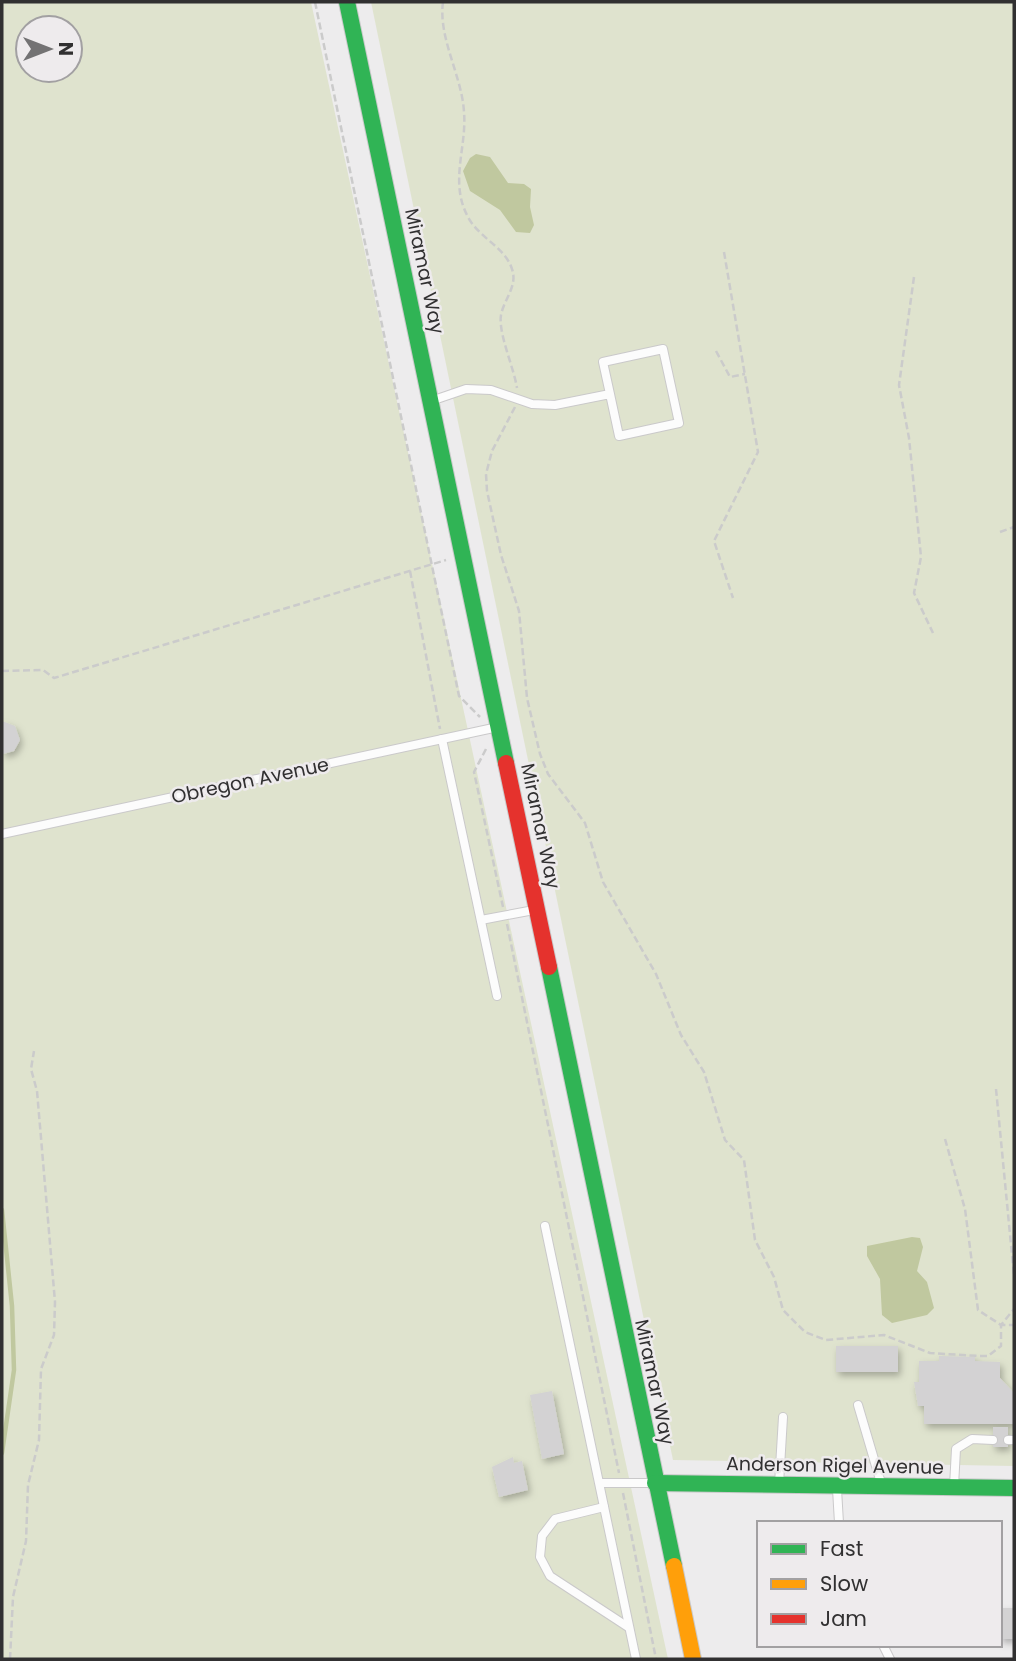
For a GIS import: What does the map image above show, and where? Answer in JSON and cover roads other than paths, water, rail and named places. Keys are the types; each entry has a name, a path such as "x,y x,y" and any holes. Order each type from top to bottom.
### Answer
{"street":[{"name":"Miramar Way","path":"347,2 463,555 493,728 537,909 693,1659"},
{"name":"Anderson Rigel Avenue","path":"655,1483 1014,1488"}],"lane":[{"path":"663,349 679,423 619,436 610,394 603,362 663,349"},
{"path":"431,401 466,389 491,390 519,400 555,405 610,394"},
{"name":"Obregon Avenue","path":"2,834 493,728"},
{"path":"442,739 497,996"},
{"path":"481,920 537,909"},
{"path":"545,1226 636,1659"},
{"path":"858,1405 882,1486"},
{"path":"778,1485 783,1417"},
{"path":"954,1487 956,1448 972,1439 993,1440"},
{"path":"600,1483 655,1483"},
{"path":"837,1486 839,1521"},
{"path":"604,1507 555,1519 542,1536 540,1558 550,1576 628,1627"}],"waterway":[{"path":"2,1210 12,1306 14,1370 2,1453"}]}
